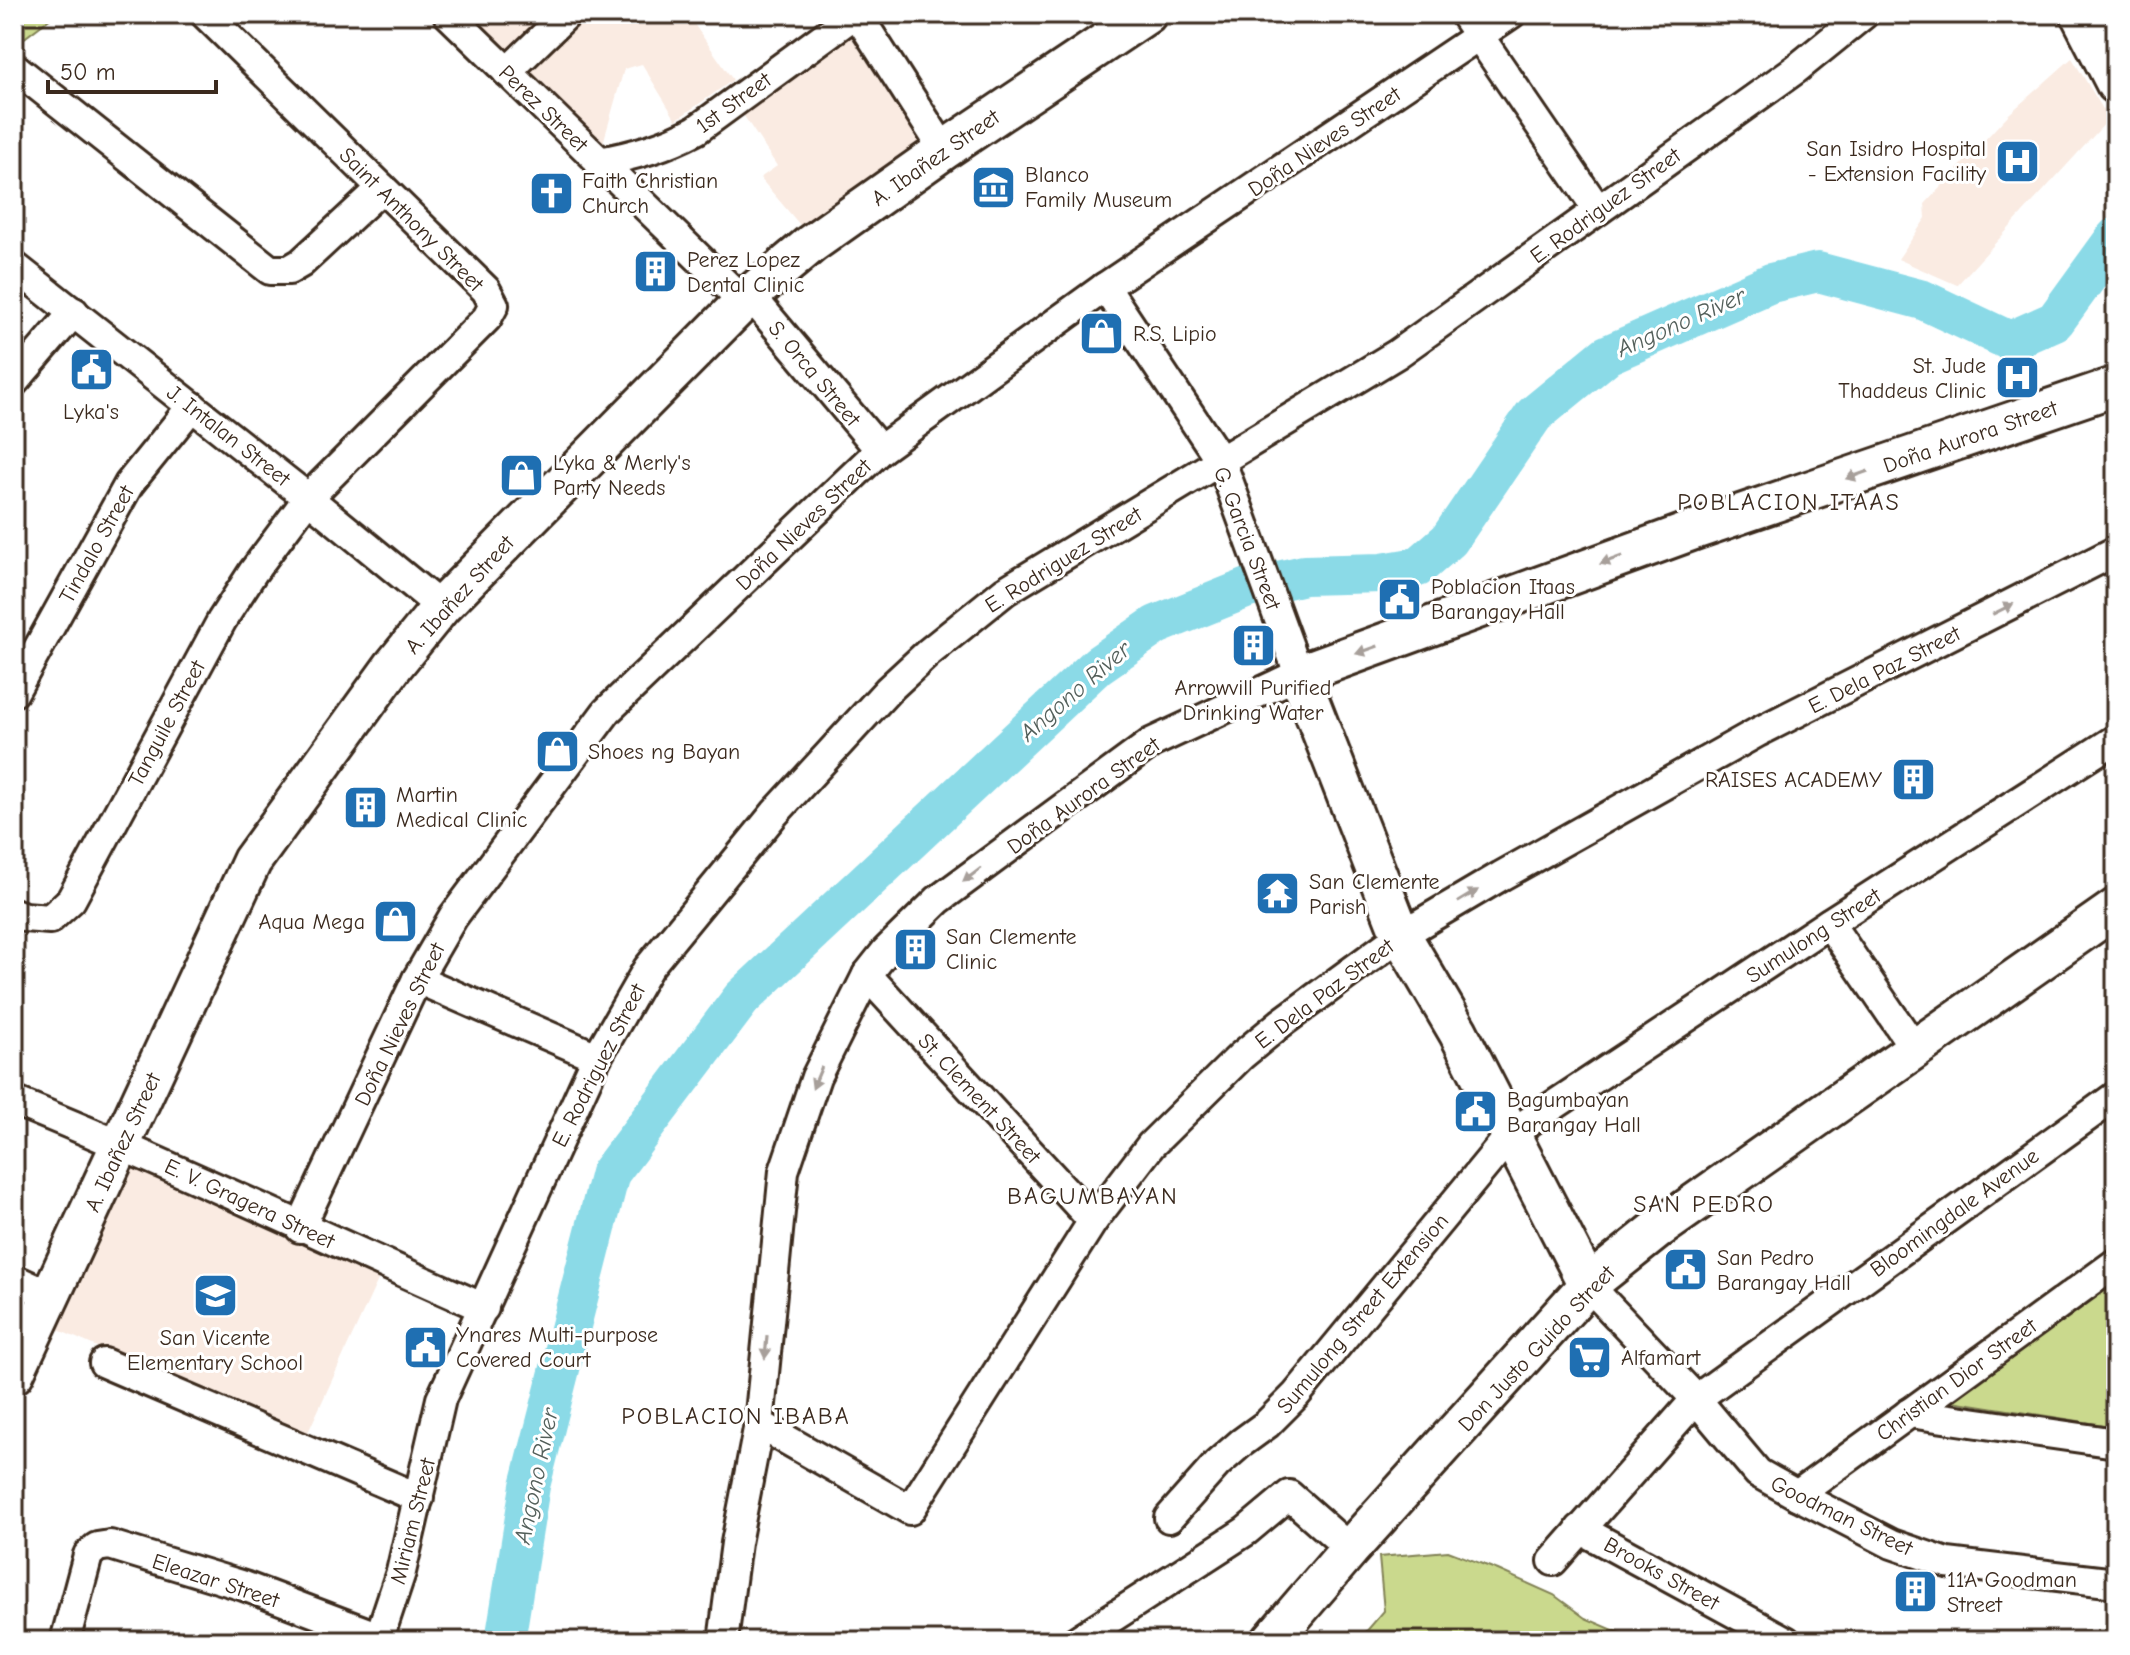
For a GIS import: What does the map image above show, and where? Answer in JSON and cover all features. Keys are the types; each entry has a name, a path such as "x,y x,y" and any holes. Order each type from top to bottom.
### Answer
{"street":[{"name":"Saint Anthony Street","path":"205,14 486,290 494,305 487,318 308,498"},
{"name":"Perez Street","path":"448,14 598,162 747,298"},
{"path":"507,72 567,14"},
{"path":"856,14 944,150"},
{"name":"1st Street","path":"598,162 644,153 696,130 856,14"},
{"name":"A. Ibañez Street","path":"14,1374 252,861 394,665 441,607 747,298 811,244 944,150 1147,14"},
{"name":"Doña Nieves Street","path":"300,1228 417,979 453,917 607,711 880,450 1472,25 1511,14"},
{"name":"E. Rodriguez Street","path":"441,1399 597,1057 648,968 775,813 888,690 928,653 1005,591 1397,354 1796,69 1864,14"},
{"path":"2080,14 2116,84"},
{"path":"1472,25 1598,210"},
{"path":"14,67 270,270 289,270 301,263 382,188"},
{"name":"J. Intalan Street","path":"14,266 441,607"},
{"name":"G. Garcia Street","path":"1105,287 1221,461 1299,674"},
{"name":"S. Orca Street","path":"747,298 880,450"},
{"path":"14,382 74,312"},
{"name":"Doña Aurora Street","path":"723,1641 736,1543 759,1424 784,1171 816,1077 867,975 886,951 938,900 1151,743 1225,706 1299,674 1694,530 2116,386"},
{"name":"Tindalo Street","path":"14,692 129,484 192,406"},
{"name":"Tanguile Street","path":"14,913 50,919 71,900 222,620 308,498"},
{"name":"E. Dela Paz Street","path":"759,1424 910,1510 1093,1221 1151,1145 1241,1056 1281,1023 1401,935 1501,876 1758,732 2116,551"},
{"path":"1299,674 1401,935 1512,1133 1588,1285"},
{"name":"Sumulong Street","path":"1512,1133 1829,923 2116,739"},
{"name":"Don Justo Guido Street","path":"1271,1641 1588,1285 1658,1229 2116,908"},
{"path":"1829,923 1915,1049"},
{"name":"St. Clement Street","path":"867,975 1093,1221"},
{"path":"417,979 597,1057"},
{"name":"Bloomingdale Avenue","path":"1553,1561 1696,1399 2116,1096"},
{"name":"E. V. Gragera Street","path":"14,1101 121,1144 300,1228 484,1308"},
{"name":"Sumulong Street Extension","path":"1169,1518 1217,1464 1267,1424 1296,1395 1512,1133"},
{"name":"Christian Dior Street","path":"1797,1495 2116,1263"},
{"path":"14,1279 51,1296"},
{"name":"Goodman Street","path":"1588,1285 1696,1399 1758,1473 1892,1544 1947,1563 2116,1583"},
{"path":"104,1363 419,1498"},
{"name":"Miriam Street","path":"378,1639 401,1572 441,1399"},
{"path":"1909,1413 2116,1443"},
{"path":"1076,1641 1246,1531 1289,1495 1350,1549"},
{"name":"Brooks Street","path":"1580,1529 1786,1641"},
{"name":"Eleazar Street","path":"65,1641 88,1555 97,1547 110,1545 244,1586 378,1639"}],"shaded area":[{"path":"484,14 550,14 509,62 472,25"},
{"path":"582,14 687,14 733,80 676,120 642,64 624,69 602,147 525,75"},
{"path":"847,30 925,151 806,232 760,178 777,166 738,107"},
{"name":"San Isidro Hospital - Extension Facility","path":"2072,58 2109,119 1957,285 1898,259 1926,218 1925,204 2008,115"},
{"name":"San Vicente Elementary School","path":"133,1150 383,1269 305,1439 45,1324"}],"green space":[{"path":"14,14 56,14 14,46"},
{"path":"2116,1275 2116,1427 1945,1400"},
{"path":"1448,1551 1554,1595 1585,1618 1639,1641 1358,1641 1384,1611 1379,1557"}],"waterway":[{"name":"Angono River","path":"505,1641 530,1486 610,1173 742,998 1098,665 1156,625 1248,588 1304,575 1382,573 1418,567 1449,540 1534,415 1607,355 1771,283 1818,272 1923,300 2010,341 2055,321 2116,237"}],"place":[{"name":"San Isidro Hospital - Extension Facility","path":"2017,161"},
{"name":"Blanco Family Museum","path":"994,187"},
{"name":"Faith Christian Church","path":"551,193"},
{"name":"Perez Lopez Dental Clinic","path":"656,272"},
{"name":"R.S. Lipio","path":"1102,333"},
{"name":"Lyka's","path":"91,370"},
{"name":"St. Jude Thaddeus Clinic","path":"2017,378"},
{"name":"Lyka & Merly's Party Needs","path":"522,475"},
{"name":"Poblacion Itaas Barangay Hall","path":"1400,599"},
{"name":"Arrowvill Purified Drinking Water","path":"1253,646"},
{"name":"Shoes ng Bayan","path":"557,751"},
{"name":"RAISES ACADEMY","path":"1913,779"},
{"name":"Martin Medical Clinic","path":"365,807"},
{"name":"San Clemente Parish","path":"1278,894"},
{"name":"Aqua Mega","path":"396,921"},
{"name":"San Clemente Clinic","path":"915,949"},
{"name":"Bagumbayan Barangay Hall","path":"1476,1112"},
{"name":"San Pedro Barangay Hall","path":"1686,1270"},
{"name":"San Vicente Elementary School","path":"215,1296"},
{"name":"Ynares Multi-purpose Covered Court","path":"425,1347"},
{"name":"Alfamart","path":"1590,1357"},
{"name":"11A Goodman Street","path":"1916,1592"}],"district":[{"name":"POBLACION ITAAS","path":"1789,502"},
{"name":"BAGUMBAYAN","path":"1093,1196"},
{"name":"SAN PEDRO","path":"1704,1204"},
{"name":"POBLACION IBABA","path":"736,1416"}]}
